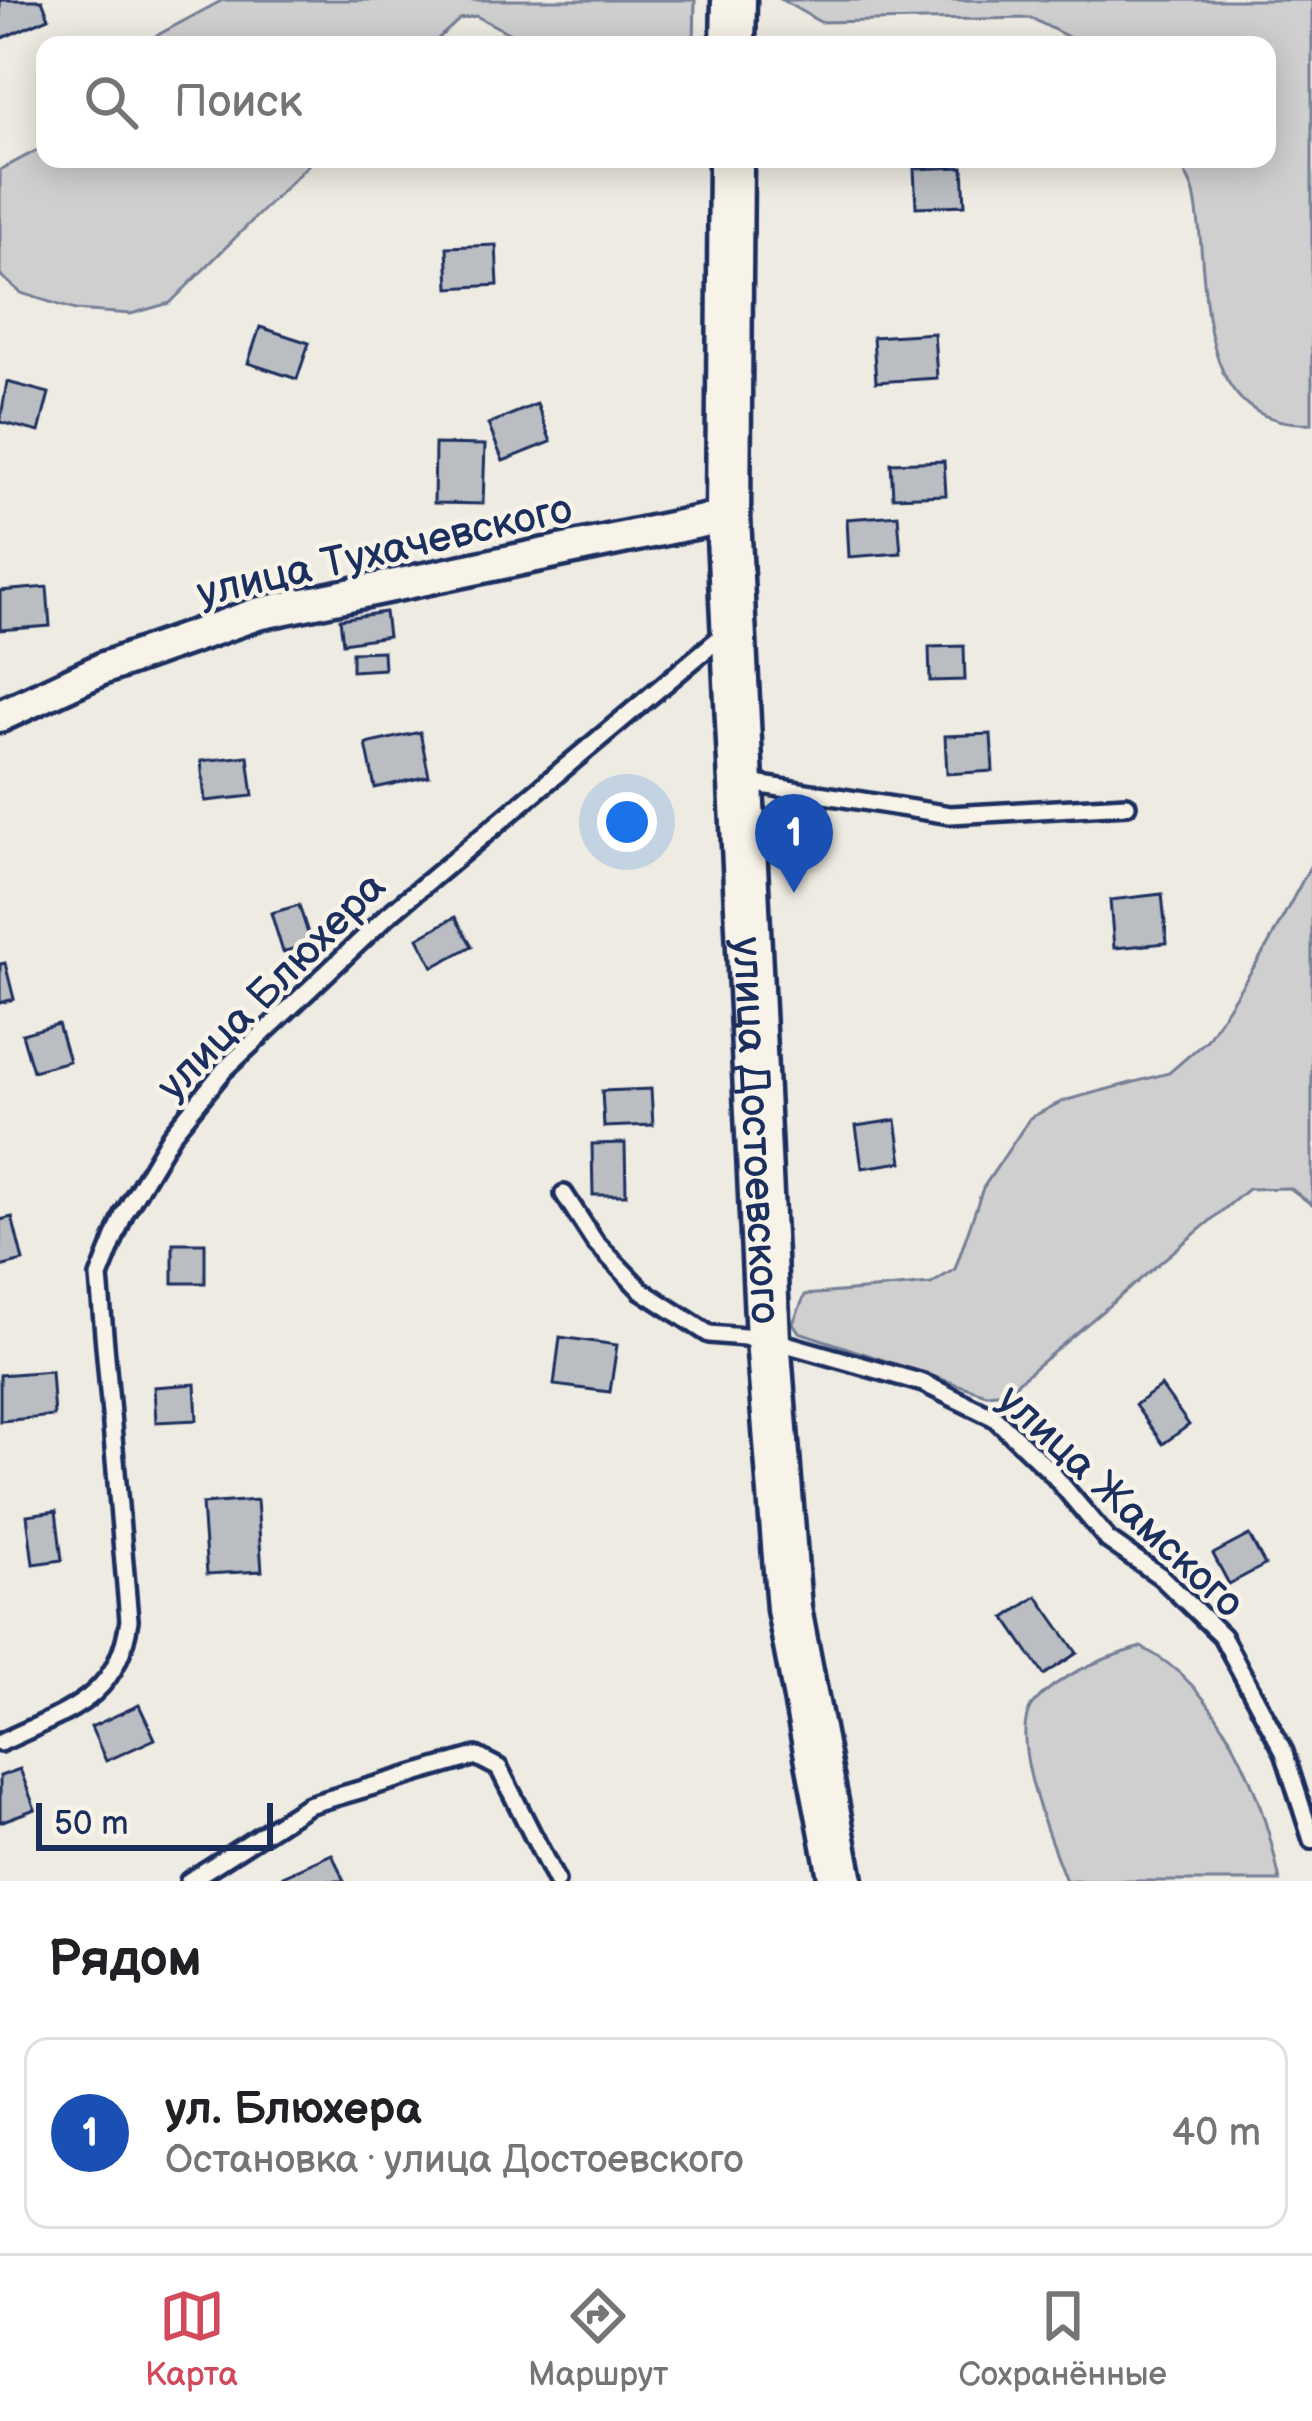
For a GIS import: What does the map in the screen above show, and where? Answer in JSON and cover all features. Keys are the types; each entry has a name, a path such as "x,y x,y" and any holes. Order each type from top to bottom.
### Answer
{"main road":[{"path":"733,36 734,0"},
{"name":"улица Достоевского","path":"731,168 728,516 767,1339 789,1610 841,1881"}],"street":[{"name":"улица Тухачевского","path":"0,716 104,668 257,614 728,516"}],"lane":[{"name":"улица Блюхера","path":"0,1743 95,1697 124,1655 129,1620 99,1277 124,1214 171,1135 224,1070 387,916 735,626"},
{"path":"742,782 950,815 1127,805"},
{"name":"улица Жамского","path":"564,1194 595,1242 641,1290 709,1334 767,1339 923,1383 995,1418 1052,1472 1108,1540 1160,1576 1222,1636 1284,1752 1312,1840"},
{"path":"189,1881 308,1805 476,1756 499,1768 556,1881"}],"shaded area":[{"path":"223,0 695,0 694,36 515,36 476,16 460,19 441,36 156,36"},
{"path":"782,0 1312,0 1312,423 1271,418 1243,401 1224,374 1212,340 1194,193 1182,168 1276,168 1276,36 1066,36 1031,18 820,22"},
{"path":"36,151 36,168 305,168 170,303 131,314 75,310 21,293 0,275 0,170"},
{"path":"1312,863 1312,1205 1290,1188 1248,1189 1006,1392 986,1394 799,1332 793,1323 805,1295 931,1284 955,1269 983,1188 1030,1118 1063,1101 1169,1073 1207,1040 1268,945"},
{"path":"1141,1647 1170,1665 1217,1716 1263,1814 1280,1881 1066,1881 1034,1790 1025,1739 1027,1718 1034,1703 1056,1684"}],"building":[{"path":"0,0 42,0 49,18 0,39"},
{"path":"963,168 965,205 916,207 914,169"},
{"path":"496,245 498,285 449,288 447,247"},
{"path":"260,327 309,343 297,379 248,363"},
{"path":"934,333 937,378 876,382 873,337"},
{"path":"7,382 49,393 39,432 0,422"},
{"path":"537,404 551,442 503,461 488,424"},
{"path":"435,444 485,445 483,504 434,503"},
{"path":"944,461 946,495 893,497 891,463"},
{"path":"898,515 901,553 849,557 847,519"},
{"path":"47,587 50,626 0,630 0,591"},
{"path":"385,612 388,636 343,643 340,619"},
{"path":"964,646 965,680 930,681 929,647"},
{"path":"383,651 384,669 352,671 352,652"},
{"path":"420,732 429,776 375,788 366,744"},
{"path":"991,734 993,771 947,774 945,736"},
{"path":"248,756 253,796 205,801 201,761"},
{"path":"1162,894 1167,943 1114,948 1110,900"},
{"path":"299,905 311,943 283,952 271,913"},
{"path":"455,917 472,946 433,967 418,938"},
{"path":"5,963 14,999 0,1003 0,964"},
{"path":"58,1024 69,1061 33,1071 22,1034"},
{"path":"651,1089 653,1125 604,1127 602,1091"},
{"path":"896,1120 902,1162 862,1168 856,1126"},
{"path":"625,1143 626,1195 593,1195 592,1144"},
{"path":"12,1217 23,1261 0,1267 0,1220"},
{"path":"173,1243 205,1243 205,1283 173,1283"},
{"path":"560,1337 617,1345 610,1392 554,1385"},
{"path":"51,1371 54,1416 0,1421 0,1375"},
{"path":"195,1384 197,1420 156,1422 154,1387"},
{"path":"1161,1386 1189,1425 1163,1444 1135,1405"},
{"path":"257,1500 262,1571 207,1574 202,1504"},
{"path":"56,1511 62,1560 33,1564 27,1515"},
{"path":"1249,1535 1265,1565 1229,1584 1213,1554"},
{"path":"1037,1596 1077,1653 1044,1675 1005,1618"},
{"path":"139,1705 155,1739 106,1761 91,1727"},
{"path":"20,1769 35,1809 0,1822 0,1776"},
{"path":"332,1854 344,1881 285,1881 283,1876"}],"place":[{"name":"ул. Блюхера","path":"794,893"}]}
